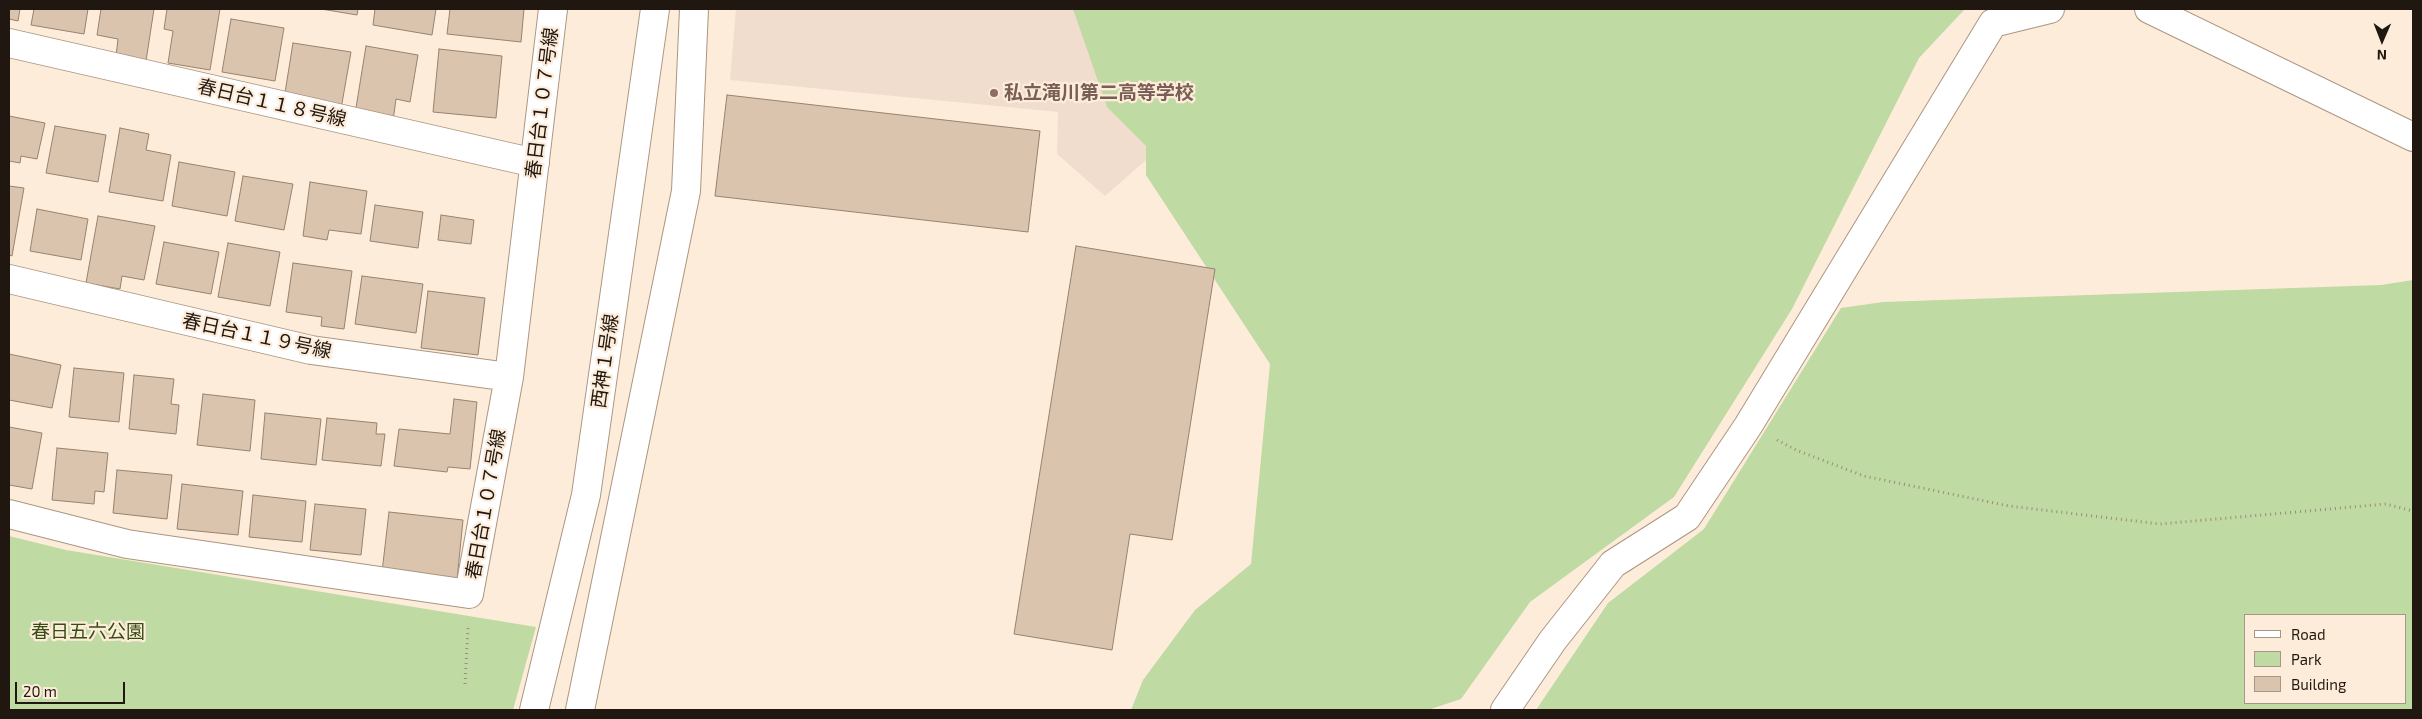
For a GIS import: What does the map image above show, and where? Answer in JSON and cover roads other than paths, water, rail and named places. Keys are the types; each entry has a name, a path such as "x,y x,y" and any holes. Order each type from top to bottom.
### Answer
{"street":[{"name":"春日台１０７号線","path":"9,514 127,544 469,594 509,377 553,9"},
{"name":"西神１号線","path":"534,710 586,496 655,9"},
{"path":"580,710 686,191 694,9"},
{"path":"1505,710 1553,640 1613,564 1687,517 1748,426 1994,23 2050,9"},
{"path":"2149,9 2413,137"},
{"name":"春日台１１８号線","path":"9,43 535,163"},
{"name":"春日台１１９号線","path":"9,279 311,350 509,377"}],"place":[{"name":"私立滝川第二高等学校","path":"994,93"}],"park label":[{"name":"春日五六公園","path":"88,632"}]}
